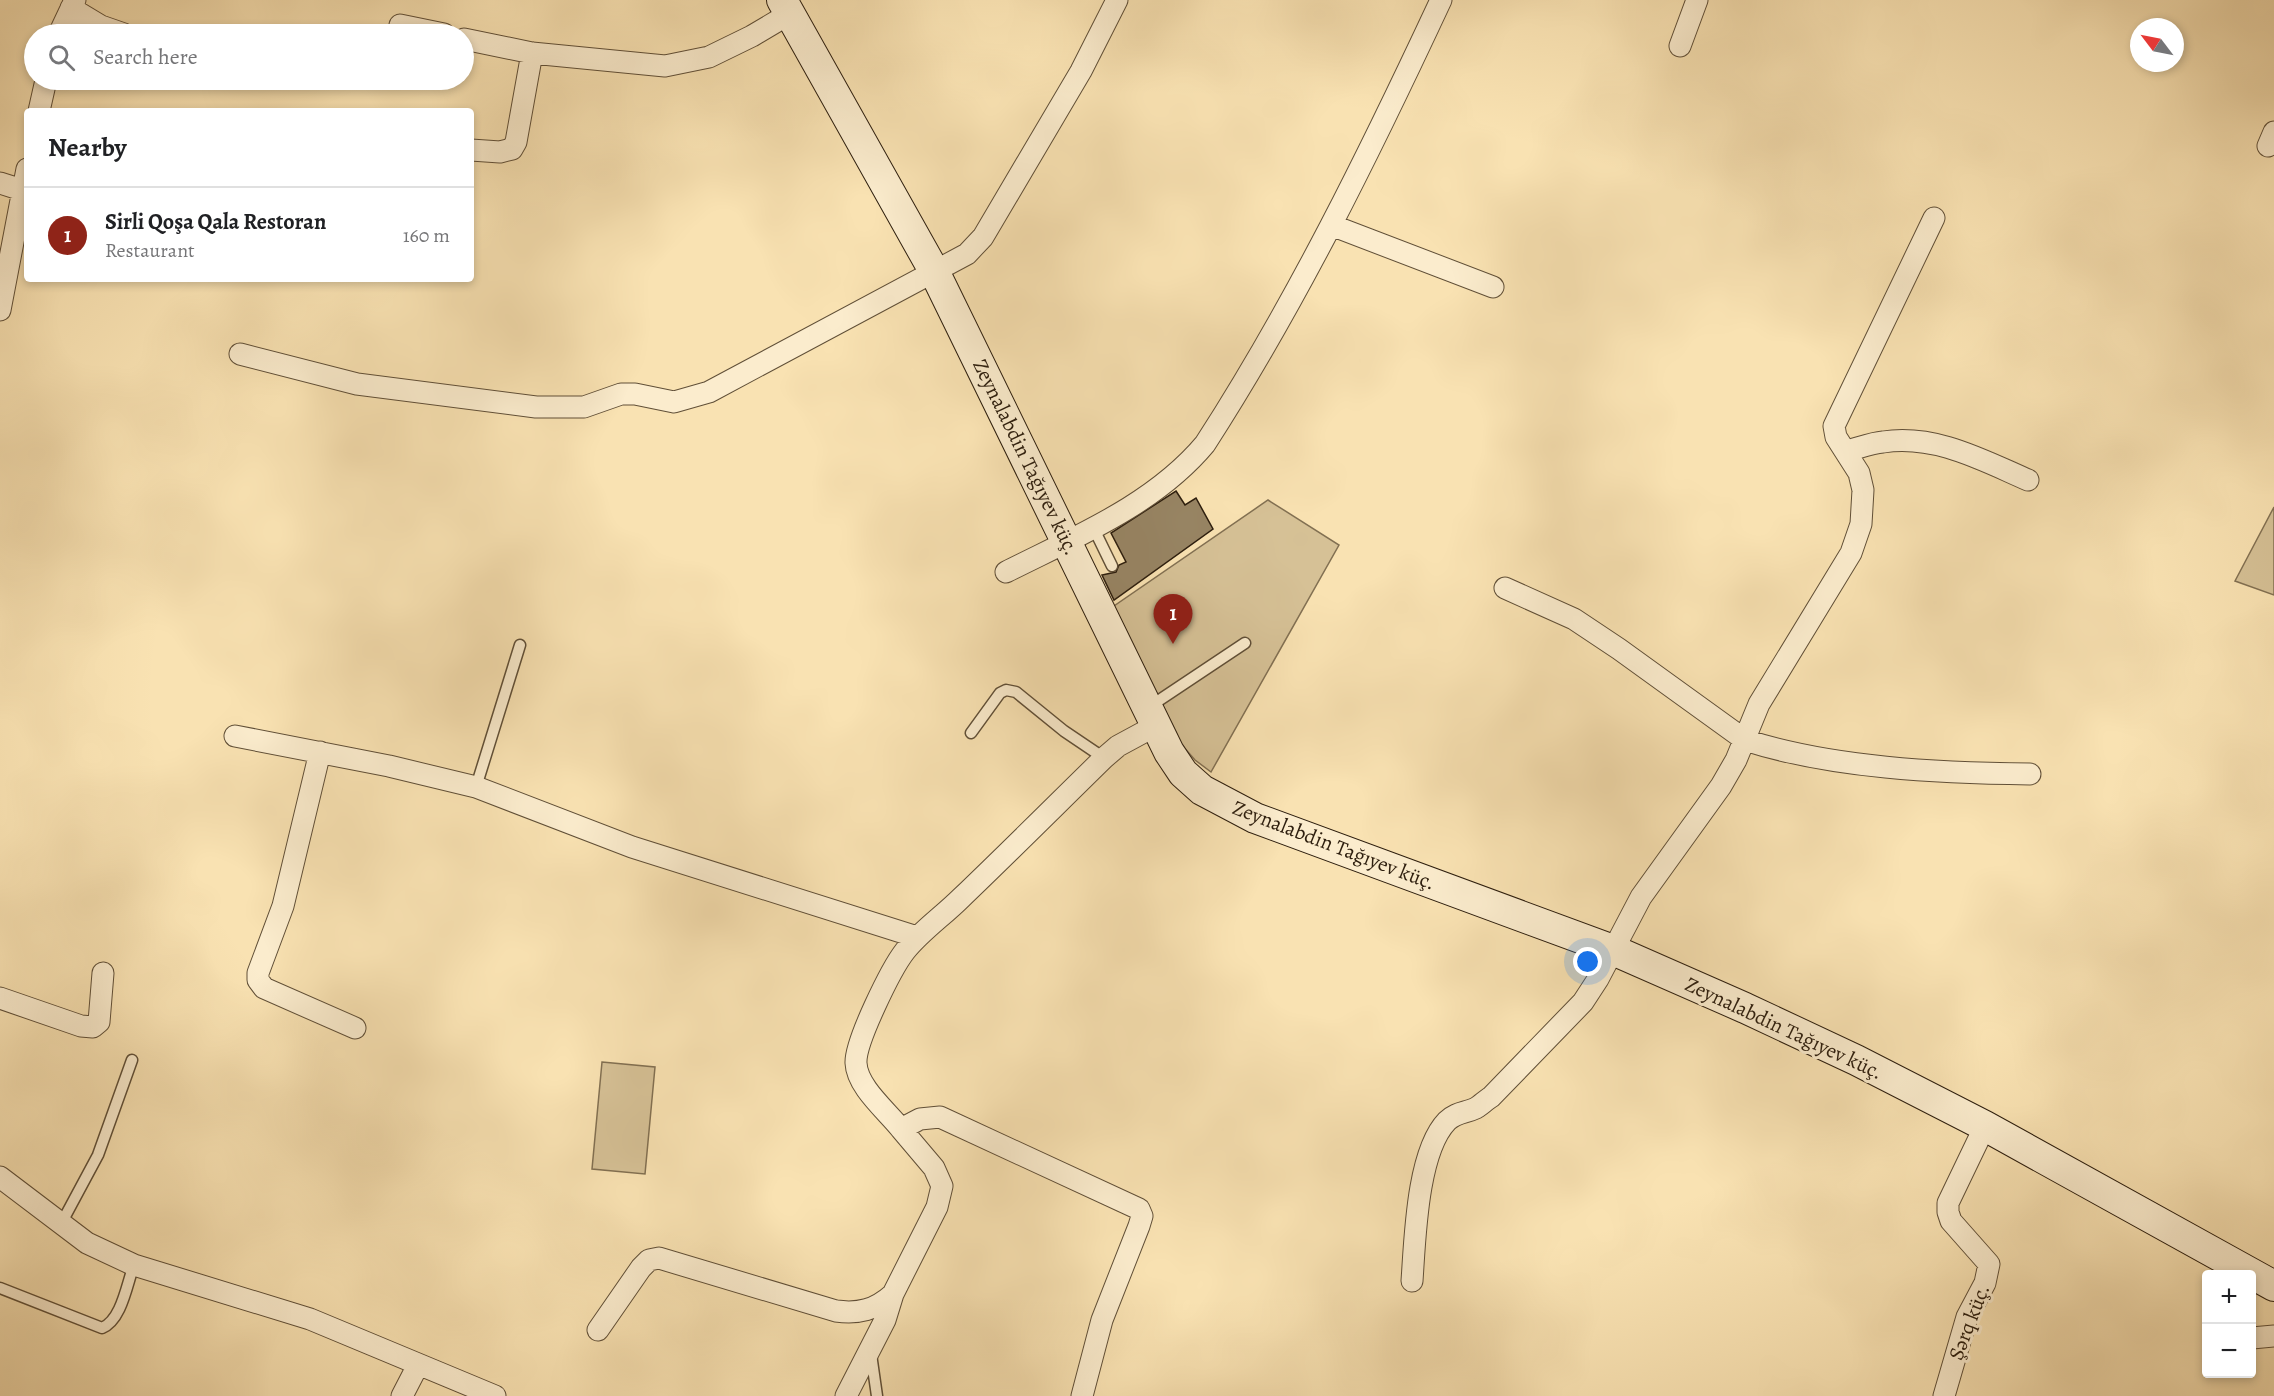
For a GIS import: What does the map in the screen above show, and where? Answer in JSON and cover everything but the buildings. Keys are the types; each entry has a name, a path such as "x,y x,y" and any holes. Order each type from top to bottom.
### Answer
{"street":[{"path":"240,354 357,384 536,407 584,407 628,394 674,402 709,392 967,254 983,237 1081,71 1118,0"},
{"path":"1006,572 1067,541 1161,487 1188,465 1205,444 1331,225 1367,156 1441,0"},
{"path":"1680,46 1697,0"},
{"path":"64,24 73,4 98,24"},
{"path":"474,41 532,53 665,66 689,63 709,57 752,36 786,7"},
{"name":"Zeynalabdin Tağıyev küç.","path":"786,7 934,271 1151,718 1183,773 1202,790 1266,822 1613,950 1856,1060 1985,1126 2274,1286"},
{"path":"474,150 500,152 512,148 516,142 532,53"},
{"path":"40,108 44,90"},
{"path":"0,310 24,182"},
{"path":"0,183 22,190"},
{"path":"1412,1281 1416,1226 1429,1151 1436,1136 1455,1114 1475,1108 1491,1097 1583,1002 1641,897 1721,786 1745,740 1759,704 1813,619 1855,543 1861,524 1863,490 1859,473 1836,437 1834,426 1838,412 1934,218"},
{"path":"1331,225 1493,287"},
{"path":"1847,451 1882,442 1911,440 1940,445 1971,455 2028,480"},
{"path":"1505,588 1574,619 1745,740 1768,748 1869,765 1937,772 2030,774"},
{"path":"846,1396 885,1320 893,1294 937,1207 942,1186 934,1168 859,1079 856,1063 857,1049 887,980 917,937 953,906 1104,758 1151,718"},
{"path":"235,736 389,766 476,787 622,844 917,937"},
{"path":"320,752 283,906 258,974 258,980 264,988 355,1028"},
{"path":"0,998 81,1026 93,1027 99,1022 103,973"},
{"path":"902,1129 920,1119 940,1117 1139,1209 1142,1216 1139,1226 1102,1320 1082,1396"},
{"name":"Şərq küç.","path":"1944,1396 1967,1317 1988,1273 1987,1259 1951,1221 1948,1212 1948,1203 1985,1126"},
{"path":"0,1177 87,1243 134,1265 310,1319 495,1396"},
{"path":"598,1330 641,1268 649,1260 659,1258 836,1311 862,1313 883,1303 893,1294"},
{"path":"2256,1338 2274,1336"},
{"path":"402,1396 418,1365"}],"lane":[{"path":"1093,526 1112,566"},
{"path":"1151,718 1245,643"},
{"path":"476,787 520,645"},
{"path":"971,733 1000,693 1006,690 1016,692 1064,731 1104,758"},
{"path":"61,1224 98,1155 132,1060"},
{"path":"0,1288 102,1328 108,1325 118,1311 134,1265"},
{"path":"870,1348 877,1396"}],"shaded area":[{"path":"1268,500 1339,545 1211,772 1195,760 1181,744 1114,606"},
{"path":"2274,507 2274,595 2235,581"},
{"path":"602,1062 655,1067 645,1174 592,1169"}],"place":[{"name":"Sirli Qoşa Qala Restoran","path":"1173,644"}]}
